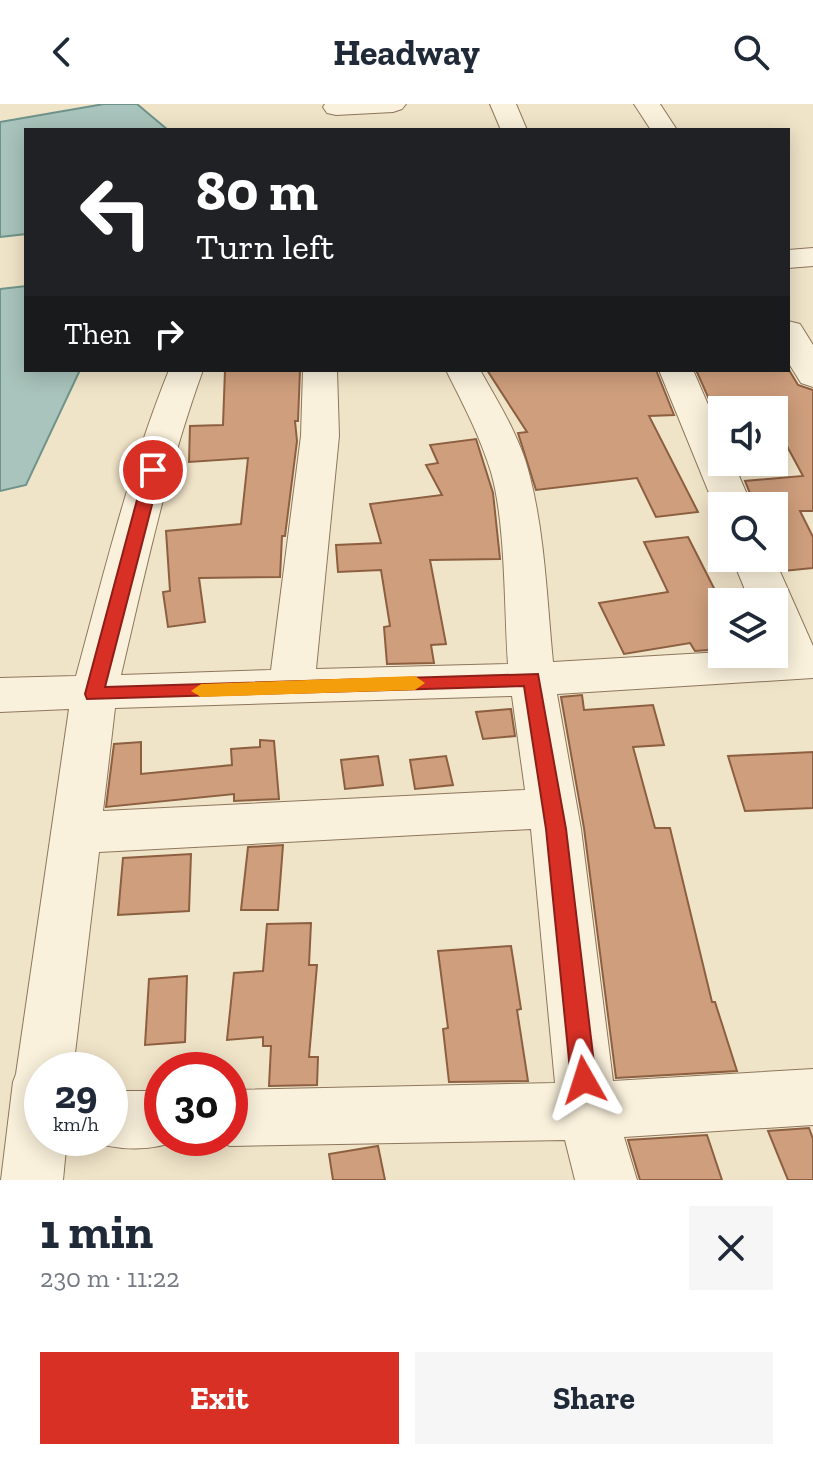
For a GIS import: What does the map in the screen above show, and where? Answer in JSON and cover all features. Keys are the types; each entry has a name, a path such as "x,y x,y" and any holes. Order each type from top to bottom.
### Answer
{"street":[{"path":"339,114 393,104"},
{"path":"503,104 513,128"},
{"path":"647,104 663,128"},
{"path":"790,259 813,257"},
{"path":"796,342 813,376"},
{"path":"41,1052 94,694 140,513 169,414 185,372"},
{"path":"292,687 320,436 320,372"},
{"path":"464,372 496,432 511,476 520,538 532,679 553,808 587,1111 606,1180"},
{"path":"677,372 726,492"},
{"path":"0,695 532,679 805,663 788,633"},
{"path":"75,833 553,808"},
{"path":"248,1118 587,1111 813,1097"},
{"path":"32,1156 32,1180"}],"water":[{"path":"104,104 137,104 166,128 24,128 24,234 0,237 0,122"},
{"path":"24,286 24,372 79,372 26,485 0,491 0,289"}],"building":[{"path":"225,372 300,372 298,421 295,421 297,441 285,536 282,536 280,577 199,578 205,622 168,627 163,592 170,591 166,531 241,524 248,458 189,462 190,426 223,425"},
{"path":"488,372 657,372 674,415 649,416 698,512 656,517 637,478 536,490 518,433 527,432"},
{"path":"697,372 790,372 798,385 813,390 813,511 800,511 813,537 813,568 788,570 788,492 749,492 745,481 803,476 788,448 788,396 708,397"},
{"path":"476,439 493,493 500,559 430,560 446,644 431,645 434,663 387,664 384,627 390,626 381,570 338,572 336,545 381,543 370,504 442,495 426,465 438,463 430,445"},
{"path":"688,537 714,588 708,588 708,650 695,651 690,643 624,654 599,603 668,592 644,542"},
{"path":"582,695 584,710 653,705 664,745 633,747 655,828 670,828 712,1002 715,1002 737,1071 616,1078 584,828 561,697"},
{"path":"511,709 515,736 483,739 476,712"},
{"path":"260,740 274,741 279,799 234,801 234,794 106,807 114,744 141,742 141,774 232,765 231,749 260,747"},
{"path":"813,752 813,808 745,811 728,756"},
{"path":"378,756 383,785 345,789 341,760"},
{"path":"446,756 453,785 415,789 410,760"},
{"path":"283,845 278,910 241,910 248,847"},
{"path":"191,854 189,911 118,915 123,858"},
{"path":"311,923 309,965 317,965 309,1057 318,1057 317,1085 269,1086 271,1046 263,1046 263,1037 227,1040 234,973 263,971 267,924"},
{"path":"511,946 528,1081 449,1082 443,1029 448,1028 438,951"},
{"path":"187,976 185,1042 145,1045 149,979"},
{"path":"809,1128 813,1139 813,1180 788,1180 768,1131"},
{"path":"707,1135 722,1180 640,1180 628,1140"},
{"path":"378,1146 385,1180 333,1180 329,1154"}],"slow traffic":[{"path":"201,691 415,683"}],"route":[{"path":"153,470 94,694 532,679 556,829 584,1080"}]}
